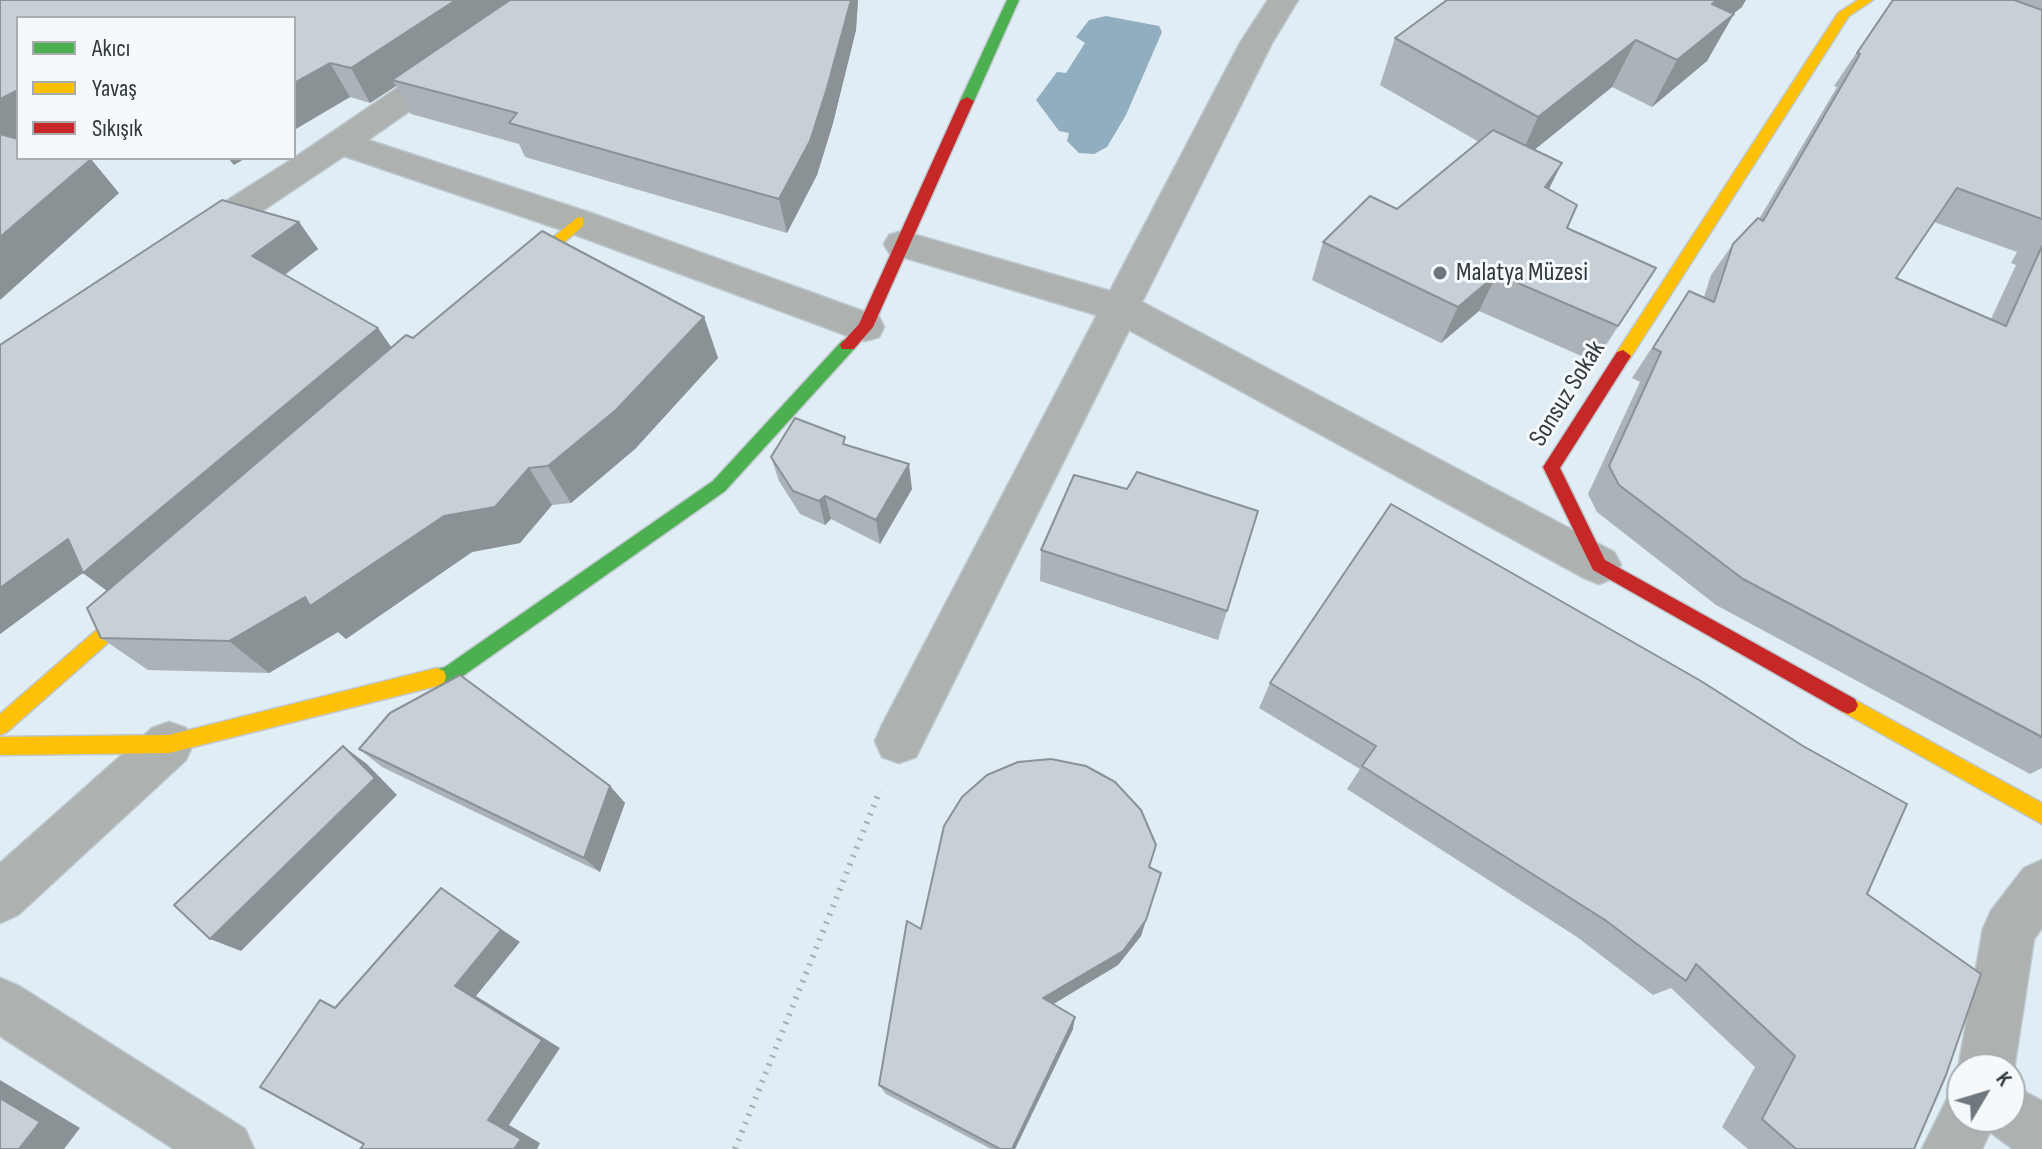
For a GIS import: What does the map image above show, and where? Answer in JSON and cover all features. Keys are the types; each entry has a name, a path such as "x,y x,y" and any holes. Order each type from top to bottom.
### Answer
{"street":[{"path":"170,255 340,143 547,0"},
{"path":"0,746 169,744 450,674 719,486 865,327 1013,0"},
{"path":"899,741 1256,43 1283,0"},
{"name":"Sonsuz Sokak","path":"1599,565 1551,467 1844,13 1867,0"},
{"path":"340,143 578,222 865,327"},
{"path":"493,295 578,222"},
{"path":"902,244 1121,308 1599,565 2042,814"},
{"path":"0,726 156,589"},
{"path":"0,897 169,744"},
{"path":"1989,1053 2009,929 2042,886"},
{"path":"0,1005 225,1149"}],"path":[{"path":"735,1149 899,741"}],"water":[{"path":"1106,16 1159,26 1162,32 1126,115 1107,147 1094,154 1079,153 1067,141 1069,133 1059,131 1036,100 1057,72 1066,73 1085,43 1076,37 1089,20"}],"building":[{"path":"0,0 456,0 351,68 330,63 296,82 296,16 16,16 16,91 0,99"},
{"path":"510,0 851,0 810,141 779,199 509,123 517,113 392,80"},
{"path":"1447,0 1717,0 1712,4 1734,14 1677,60 1636,40 1538,117 1395,38"},
{"path":"1893,0 2014,0 2042,10 2042,219 1957,188 1896,278 2006,326 2042,246 2042,737 1743,579 1619,485 1609,466 1661,352 1653,348 1689,291 1714,302 1733,244 1758,218 1763,221 1860,54 1857,53"},
{"path":"1493,130 1562,163 1545,187 1577,205 1567,228 1656,268 1618,326 1497,274 1458,307 1323,242 1370,196 1397,209"},
{"path":"0,134 16,138 16,160 90,160 0,237"},
{"path":"222,200 299,222 252,256 378,328 83,573 68,539 0,588 0,345"},
{"path":"542,231 704,317 616,410 548,466 529,468 495,507 444,516 310,606 305,597 229,641 101,638 87,608 406,335 413,338"},
{"path":"795,418 845,437 843,444 909,464 876,520 825,496 819,501 793,491 771,457"},
{"path":"1137,472 1258,511 1227,611 1041,550 1074,475 1127,489"},
{"path":"1391,504 1701,681 1803,746 1907,804 1867,894 1981,974 1954,1053 1946,1053 1946,1075 1914,1149 1796,1149 1762,1119 1795,1056 1696,964 1686,981 1605,920 1362,766 1376,746 1270,683"},
{"path":"460,675 610,786 584,858 359,749 390,713"},
{"path":"343,746 375,778 210,939 174,905"},
{"path":"1051,759 1086,766 1115,782 1141,810 1156,845 1149,867 1161,873 1146,920 1123,951 1043,998 1075,1017 1012,1149 1000,1149 879,1085 907,921 921,929 944,826 962,797 987,775 1018,762"},
{"path":"441,888 501,930 455,986 542,1040 488,1120 521,1139 514,1149 360,1149 364,1144 260,1087 320,1000 335,1008"},
{"path":"0,1098 40,1122 19,1149 0,1149"}],"traffic: fast":[{"path":"967,101 1013,0"},
{"path":"437,677 450,674 719,486 848,345"}],"traffic: slow":[{"path":"1623,356 1844,13 1867,0"},
{"path":"513,278 578,222"},
{"path":"0,726 145,599"},
{"path":"0,746 169,744 437,677"},
{"path":"1848,705 2042,814"}],"traffic: jam":[{"path":"848,345 865,327 967,101"},
{"path":"1623,356 1551,467 1599,565 1848,705"}],"place":[{"name":"Malatya Müzesi","path":"1440,273"}]}
